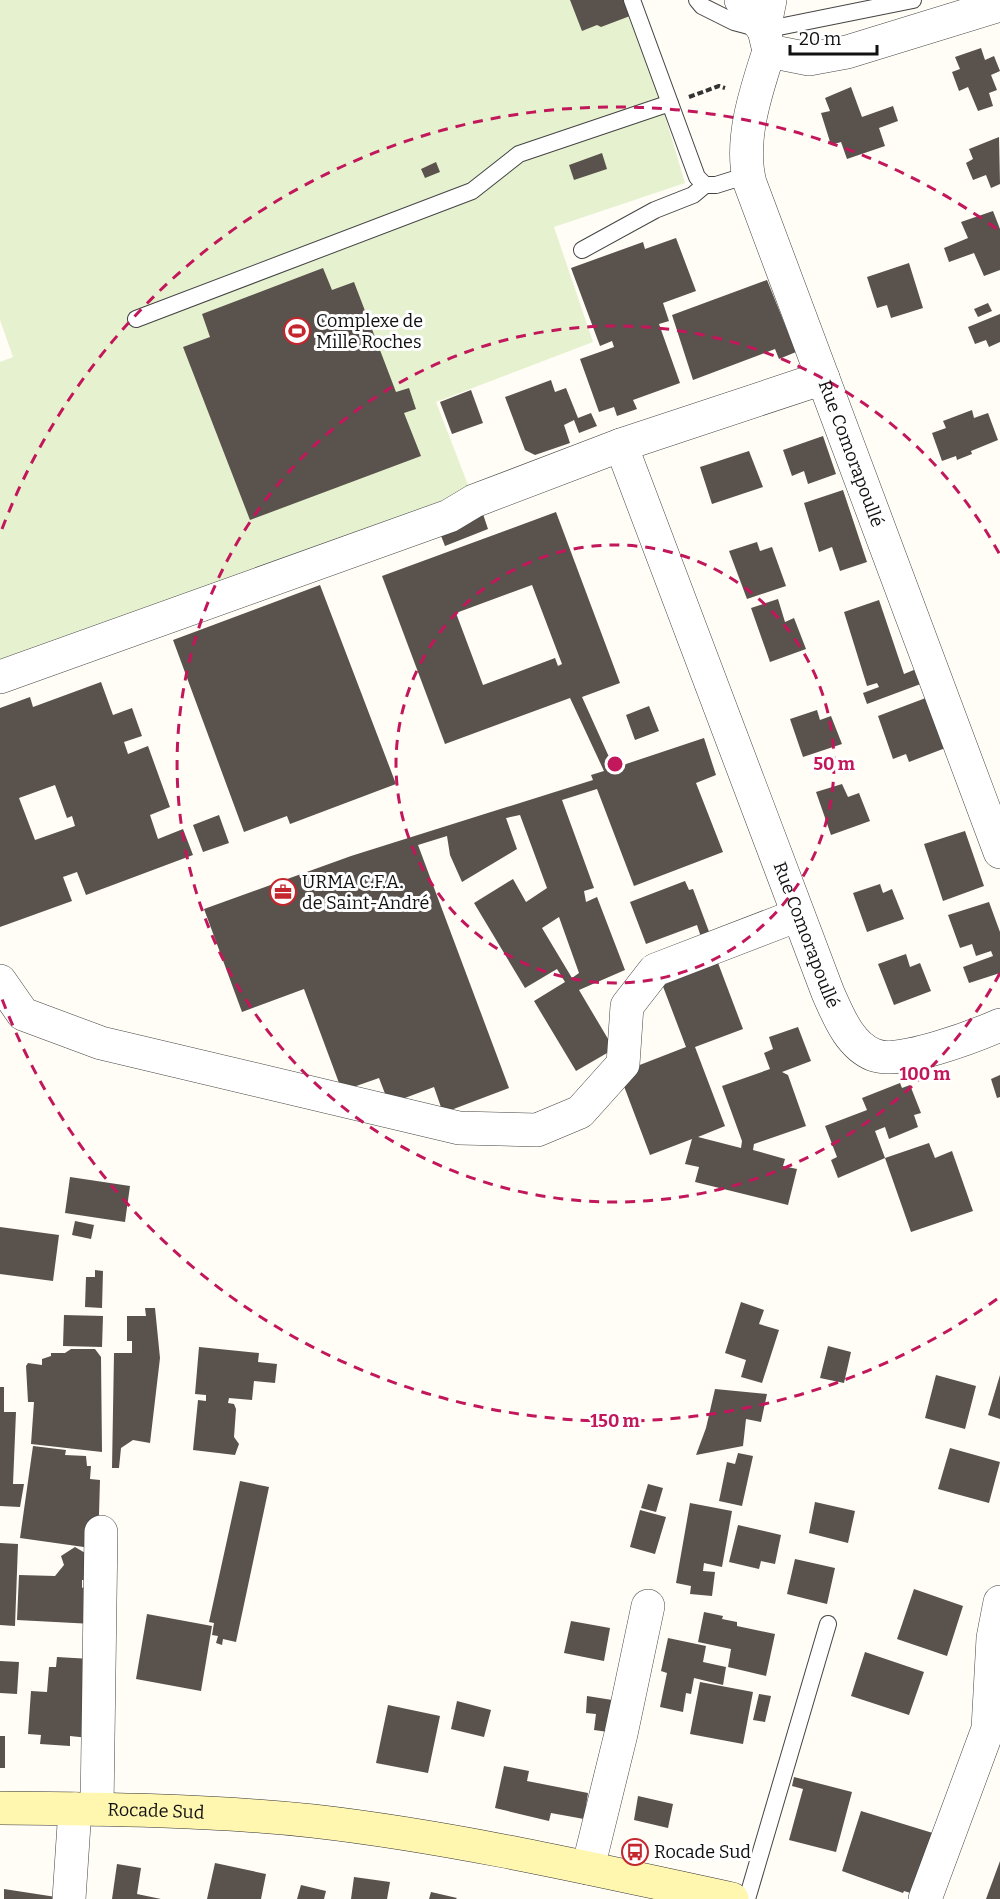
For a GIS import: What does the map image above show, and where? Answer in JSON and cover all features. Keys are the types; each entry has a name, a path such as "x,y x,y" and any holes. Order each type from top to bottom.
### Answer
{"main road":[{"name":"Rocade Sud","path":"0,1808 226,1813 315,1821 588,1868 732,1899"}],"street":[{"path":"741,0 768,27 809,59 847,52 1000,5"},
{"name":"Rue Comorapoullé","path":"768,27 755,93 747,156 748,175 1000,852"},
{"path":"0,678 449,516 474,501 621,445 823,378"},
{"name":"Rue Comorapoullé","path":"621,445 798,915 828,993 844,1026 860,1046 875,1055 896,1056 963,1041 1000,1024"},
{"path":"0,981 23,1014 100,1044 459,1128 537,1130 580,1112 623,1064 627,1006 655,970 798,915"},
{"path":"69,1899 86,1809 101,1532"},
{"path":"925,1899 988,1729 993,1638 1000,1602"},
{"path":"588,1868 621,1734 648,1606"}],"lane":[{"path":"632,0 697,177 705,185"},
{"path":"697,0 702,6 734,22 768,27 913,0"},
{"path":"136,319 472,191 519,154 670,103"},
{"path":"582,250 655,210 693,195 705,185 716,185 748,175"},
{"path":"747,1899 828,1624"}],"green space":[{"name":"Complexe de Mille Roches","path":"0,0 626,0 652,72 685,183 554,227 593,342 436,402 470,490 0,665 0,362 13,357 0,320"}],"building":[{"path":"570,0 624,0 630,16 601,27 597,25 582,31"},
{"path":"981,48 985,60 994,56 1000,71 991,75 997,90 989,93 993,106 978,111 968,87 959,91 952,72 960,69 955,57"},
{"path":"851,87 862,117 893,106 898,121 879,128 885,146 847,159 841,142 831,145 821,113 830,111 825,98"},
{"path":"999,137 1000,184 991,188 986,175 973,180 966,163 973,159 969,149"},
{"path":"602,153 607,169 574,180 569,165"},
{"path":"436,162 440,172 425,178 421,169"},
{"path":"993,211 1000,229 1000,270 984,276 974,253 949,262 944,248 968,238 961,222"},
{"path":"676,238 696,291 663,303 669,321 659,324 680,383 633,400 637,409 617,416 614,407 599,412 580,359 614,347 612,341 600,346 571,268 643,242 645,249"},
{"path":"909,263 923,308 891,318 887,305 877,308 867,277"},
{"path":"323,268 332,290 354,282 396,392 409,388 416,409 404,413 421,456 250,520 183,347 210,337 202,314"},
{"path":"767,280 796,352 779,359 775,349 693,380 672,315"},
{"path":"988,303 992,311 978,317 974,309"},
{"path":"1000,314 1000,342 989,347 986,340 975,344 968,327"},
{"path":"551,380 555,392 566,388 578,418 591,413 597,426 579,433 574,420 564,425 570,443 535,455 525,450 505,397"},
{"path":"471,390 483,423 452,434 440,402"},
{"path":"972,410 974,418 988,413 998,440 971,451 972,454 957,460 956,456 942,461 932,433 946,428 943,421"},
{"path":"823,436 836,474 808,484 804,471 792,476 783,450"},
{"path":"749,451 763,487 712,504 700,467"},
{"path":"843,490 867,562 840,571 832,547 819,552 804,503"},
{"path":"482,511 488,529 445,546 438,528"},
{"path":"556,512 620,683 582,697 614,768 704,738 716,775 696,783 723,852 634,886 597,789 562,800 594,888 584,891 586,902 597,897 625,970 579,990 614,1049 576,1071 534,1001 565,982 557,969 525,988 474,903 513,879 526,902 547,888 520,815 506,818 517,849 462,882 450,855 447,836 418,845 509,1088 443,1113 434,1087 389,1104 379,1078 342,1091 304,989 242,1012 204,909 351,856 593,780 591,775 604,771 570,698 445,744 382,576","holes":["532,585 562,664 558,666 555,658 483,685 456,613","559,917 579,973 572,978 542,928"]},
{"path":"757,542 760,551 772,547 786,586 747,599 729,551"},
{"path":"320,585 396,784 290,824 287,816 244,832 173,640"},
{"path":"778,599 785,622 794,618 806,649 770,662 751,608"},
{"path":"879,600 904,674 921,667 926,682 867,704 863,693 879,687 877,683 867,686 844,612"},
{"path":"101,682 113,715 132,708 142,736 124,742 128,754 148,746 170,807 150,815 158,839 183,829 193,855 86,895 77,872 63,877 72,901 0,927 0,708 30,697 33,707","holes":["55,785 67,818 72,816 75,826 35,840 19,798"]},
{"path":"931,696 948,747 909,762 906,754 893,759 878,716"},
{"path":"649,706 659,731 635,740 626,715"},
{"path":"817,710 820,720 831,716 842,744 803,757 790,719"},
{"path":"842,784 848,797 859,793 870,821 831,835 816,792"},
{"path":"219,815 229,843 203,852 193,825"},
{"path":"965,831 984,886 943,901 924,844"},
{"path":"685,881 689,890 693,889 711,937 702,940 697,925 646,944 630,902"},
{"path":"880,884 883,893 892,889 904,919 867,932 853,893"},
{"path":"989,902 1000,932 1000,973 969,983 963,967 993,956 991,951 976,956 972,944 960,948 948,915"},
{"path":"906,954 910,967 920,963 931,991 894,1005 878,964"},
{"path":"715,955 743,1029 695,1047 725,1126 698,1137 741,1148 742,1141 722,1086 770,1069 764,1053 773,1049 769,1037 798,1027 811,1061 782,1072 788,1075 806,1126 754,1144 753,1150 785,1159 783,1166 797,1169 788,1205 695,1182 699,1167 685,1164 692,1139 650,1155 619,1073 686,1047 659,976"},
{"path":"1000,1075 1000,1097 997,1098 991,1079"},
{"path":"900,1083 902,1088 910,1085 921,1113 914,1115 918,1127 889,1139 885,1127 875,1131 885,1158 838,1178 831,1160 837,1157 825,1126 867,1110 862,1098"},
{"path":"929,1143 935,1158 952,1151 973,1211 911,1232 885,1158"},
{"path":"70,1177 130,1186 125,1222 65,1213"},
{"path":"75,1221 94,1225 91,1239 72,1235"},
{"path":"0,1227 59,1235 53,1281 0,1274"},
{"path":"95,1270 103,1271 102,1308 85,1307 86,1277 95,1277"},
{"path":"741,1302 764,1310 759,1324 779,1330 762,1383 741,1377 746,1360 725,1353"},
{"path":"145,1308 155,1308 160,1358 150,1443 133,1440 121,1448 119,1468 112,1468 114,1353 132,1353 132,1341 127,1341 127,1316 146,1316"},
{"path":"64,1315 103,1316 102,1347 63,1346"},
{"path":"828,1346 851,1352 844,1383 820,1378"},
{"path":"199,1347 259,1353 258,1362 277,1364 275,1383 254,1381 252,1400 229,1398 228,1403 234,1404 236,1409 234,1437 239,1444 235,1455 193,1450 198,1400 206,1401 206,1395 195,1394"},
{"path":"71,1349 95,1349 101,1357 102,1452 31,1444 34,1402 28,1402 26,1366 28,1363 42,1365 42,1359 51,1356 51,1353 65,1353"},
{"path":"936,1375 976,1386 965,1429 925,1418"},
{"path":"1000,1375 1000,1419 988,1415"},
{"path":"0,1387 4,1387 4,1412 16,1412 13,1484 24,1484 20,1507 0,1506"},
{"path":"715,1389 767,1394 761,1422 746,1419 743,1446 696,1455 706,1428"},
{"path":"33,1446 66,1450 65,1455 86,1456 87,1466 91,1466 90,1479 100,1480 98,1549 20,1538"},
{"path":"950,1448 1000,1462 989,1503 938,1489"},
{"path":"738,1453 753,1456 742,1506 719,1501 727,1462 735,1464"},
{"path":"240,1481 269,1487 236,1642 223,1639 222,1645 216,1643 218,1636 212,1635 214,1623 209,1622"},
{"path":"648,1484 663,1488 656,1512 641,1508"},
{"path":"815,1502 855,1511 848,1543 809,1533"},
{"path":"690,1503 732,1511 722,1567 704,1563 703,1571 715,1572 712,1596 690,1594 691,1586 676,1583"},
{"path":"640,1510 666,1517 655,1554 630,1547"},
{"path":"738,1525 781,1535 775,1564 761,1561 759,1569 729,1562"},
{"path":"0,1543 18,1544 15,1626 0,1625"},
{"path":"75,1547 92,1557 93,1624 17,1620 19,1575 55,1576 64,1565 61,1556","holes":["82,1580 90,1580 90,1584 82,1588"]},
{"path":"795,1559 835,1568 827,1604 787,1594"},
{"path":"914,1589 963,1606 947,1656 897,1639"},
{"path":"704,1612 723,1616 722,1619 737,1622 737,1626 775,1634 766,1676 728,1667 731,1649 698,1642"},
{"path":"147,1614 212,1626 201,1691 136,1679"},
{"path":"571,1621 610,1628 604,1661 564,1653"},
{"path":"668,1638 706,1646 703,1662 726,1667 723,1685 694,1678 691,1694 686,1693 683,1712 660,1707 667,1673 661,1671"},
{"path":"865,1652 924,1672 909,1715 851,1696"},
{"path":"57,1657 91,1659 89,1738 70,1736 70,1746 40,1744 41,1735 28,1734 31,1691 47,1692 49,1667 56,1667"},
{"path":"0,1661 19,1662 17,1694 0,1693"},
{"path":"700,1682 753,1692 743,1744 690,1734"},
{"path":"759,1694 771,1696 765,1722 753,1720"},
{"path":"587,1696 625,1702 615,1733 594,1730 596,1714 586,1713"},
{"path":"457,1701 491,1710 484,1737 451,1729"},
{"path":"388,1705 440,1716 428,1773 376,1763"},
{"path":"0,1736 5,1736 5,1768 0,1768"},
{"path":"504,1766 529,1771 527,1781 588,1793 584,1819 551,1813 549,1821 495,1808"},
{"path":"794,1777 852,1792 836,1852 789,1840 803,1789 792,1786"},
{"path":"638,1796 673,1804 668,1828 634,1820"},
{"path":"861,1811 936,1834 917,1895 904,1891 903,1893 842,1871"},
{"path":"1000,1861 1000,1899 986,1899"},
{"path":"215,1863 266,1874 261,1899 207,1899"},
{"path":"117,1864 141,1868 137,1894 161,1899 112,1899"},
{"path":"354,1877 390,1882 387,1899 351,1899"},
{"path":"301,1885 326,1891 324,1899 297,1899"},
{"path":"4,1889 56,1897 56,1899 4,1899"},
{"path":"431,1892 457,1898 429,1899"}],"place":[{"name":"Complexe de Mille Roches","path":"297,331"},
{"name":"URMA C.F.A. de Saint-André","path":"283,892"},
{"name":"Rocade Sud","path":"635,1852"}]}
